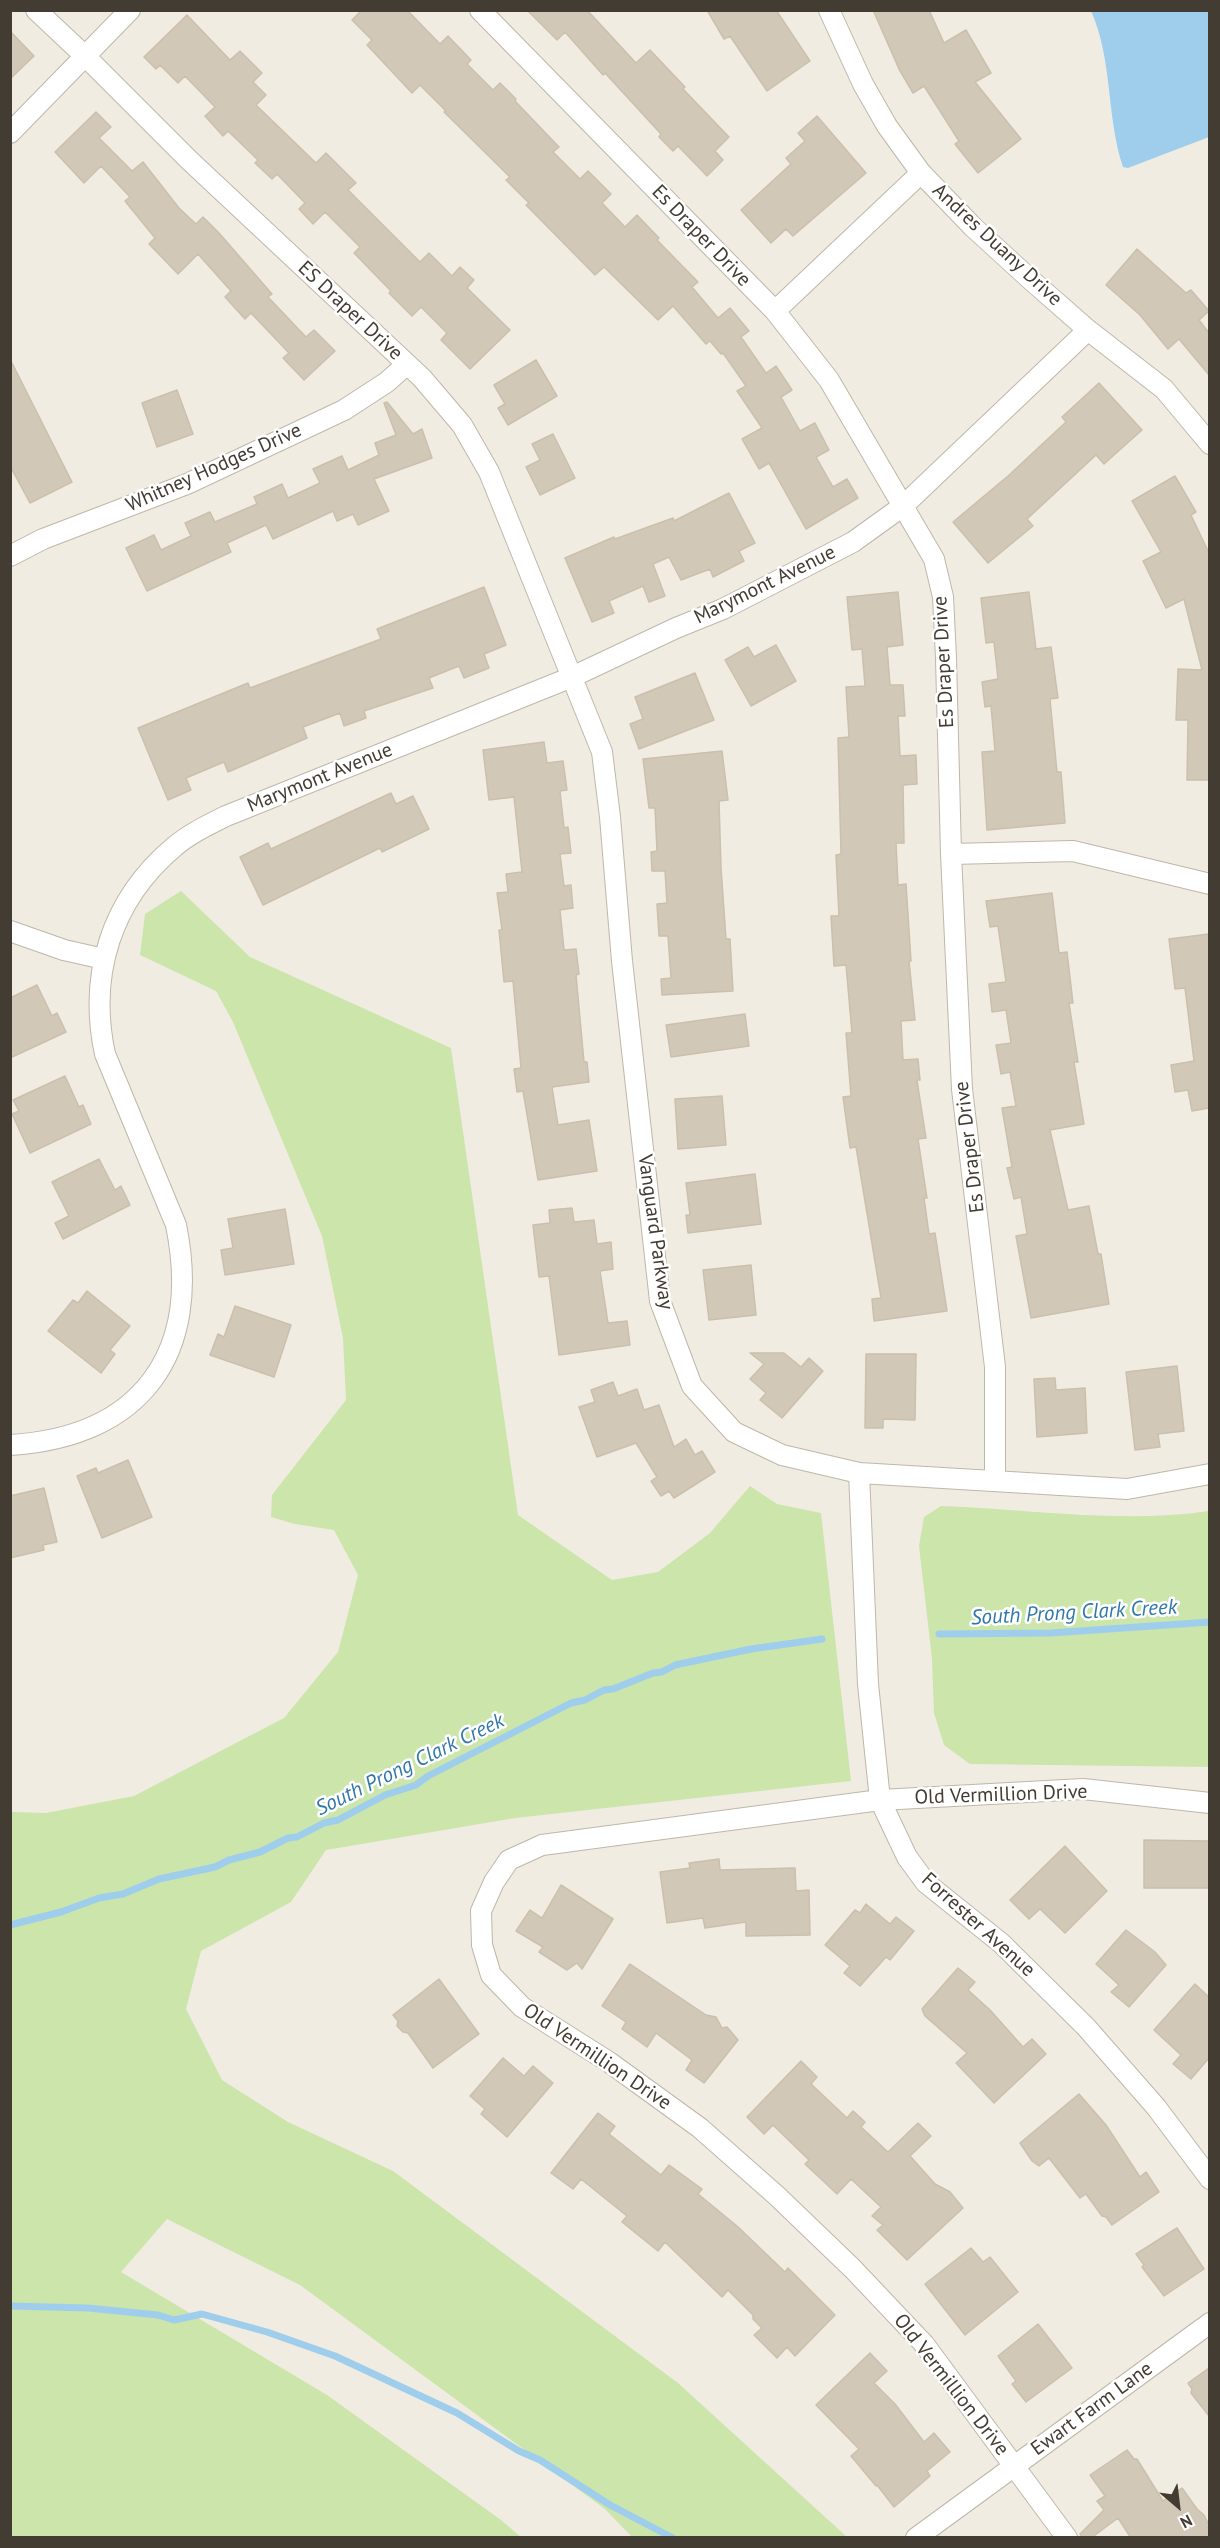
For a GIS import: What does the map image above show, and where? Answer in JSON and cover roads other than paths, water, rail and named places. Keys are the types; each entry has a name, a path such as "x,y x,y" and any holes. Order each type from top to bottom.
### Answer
{"street":[{"name":"ES Draper Drive","path":"36,10 189,160 407,364 462,425 489,472 572,677"},
{"path":"10,133 130,10"},
{"name":"Es Draper Drive","path":"480,10 775,312 829,380 934,559 943,597 951,854 962,1089 995,1367 995,1479"},
{"name":"Andres Duany Drive","path":"829,10 863,84 887,126 921,173 973,227 1088,330 1164,389 1209,444"},
{"path":"775,312 921,173"},
{"name":"Marymont Avenue","path":"10,1445 63,1438 94,1428 119,1413 144,1392 159,1372 178,1315 183,1280 182,1254 176,1225 108,1063 100,1032 99,1004 104,959 120,915 149,871 174,846 226,816 572,677 676,628 723,609 854,542 903,506 1088,330"},
{"name":"Whitney Hodges Drive","path":"10,556 43,539 187,484 344,410 387,382 407,364"},
{"name":"Vanguard Parkway","path":"572,677 602,753 610,817 622,961 660,1301 692,1386 734,1432 782,1455 860,1473 995,1479 1127,1489 1209,1474"},
{"path":"951,854 1073,850 1209,884"},
{"path":"10,931 64,950 104,959"},
{"name":"Forrester Avenue","path":"860,1473 868,1684 880,1800 907,1857 926,1883 1001,1943 1086,2027 1156,2107 1209,2179"},
{"name":"Old Vermillion Drive","path":"1067,2538 924,2344 853,2269 777,2196 700,2128 609,2062 522,2007 491,1975 482,1945 481,1911 494,1882 509,1860 542,1845 880,1800 1083,1789 1209,1803"},
{"name":"Ewart Farm Lane","path":"916,2538 1209,2323"}],"water":[{"path":"1091,11 1209,11 1209,137 1128,168 1123,167 1114,128 1103,49"}],"waterway":[{"name":"South Prong Clark Creek","path":"939,1634 1051,1633 1210,1622"},
{"name":"South Prong Clark Creek","path":"10,1925 61,1912 99,1898 123,1894 159,1879 215,1867 229,1860 260,1852 324,1823 338,1820 385,1795 416,1785 428,1776 571,1703 585,1700 604,1690 662,1672 675,1665 751,1649 822,1639"},
{"path":"10,2306 88,2308 158,2315 174,2320 202,2314 267,2332 335,2356 457,2413 519,2451 540,2460 610,2505 673,2538"}]}
